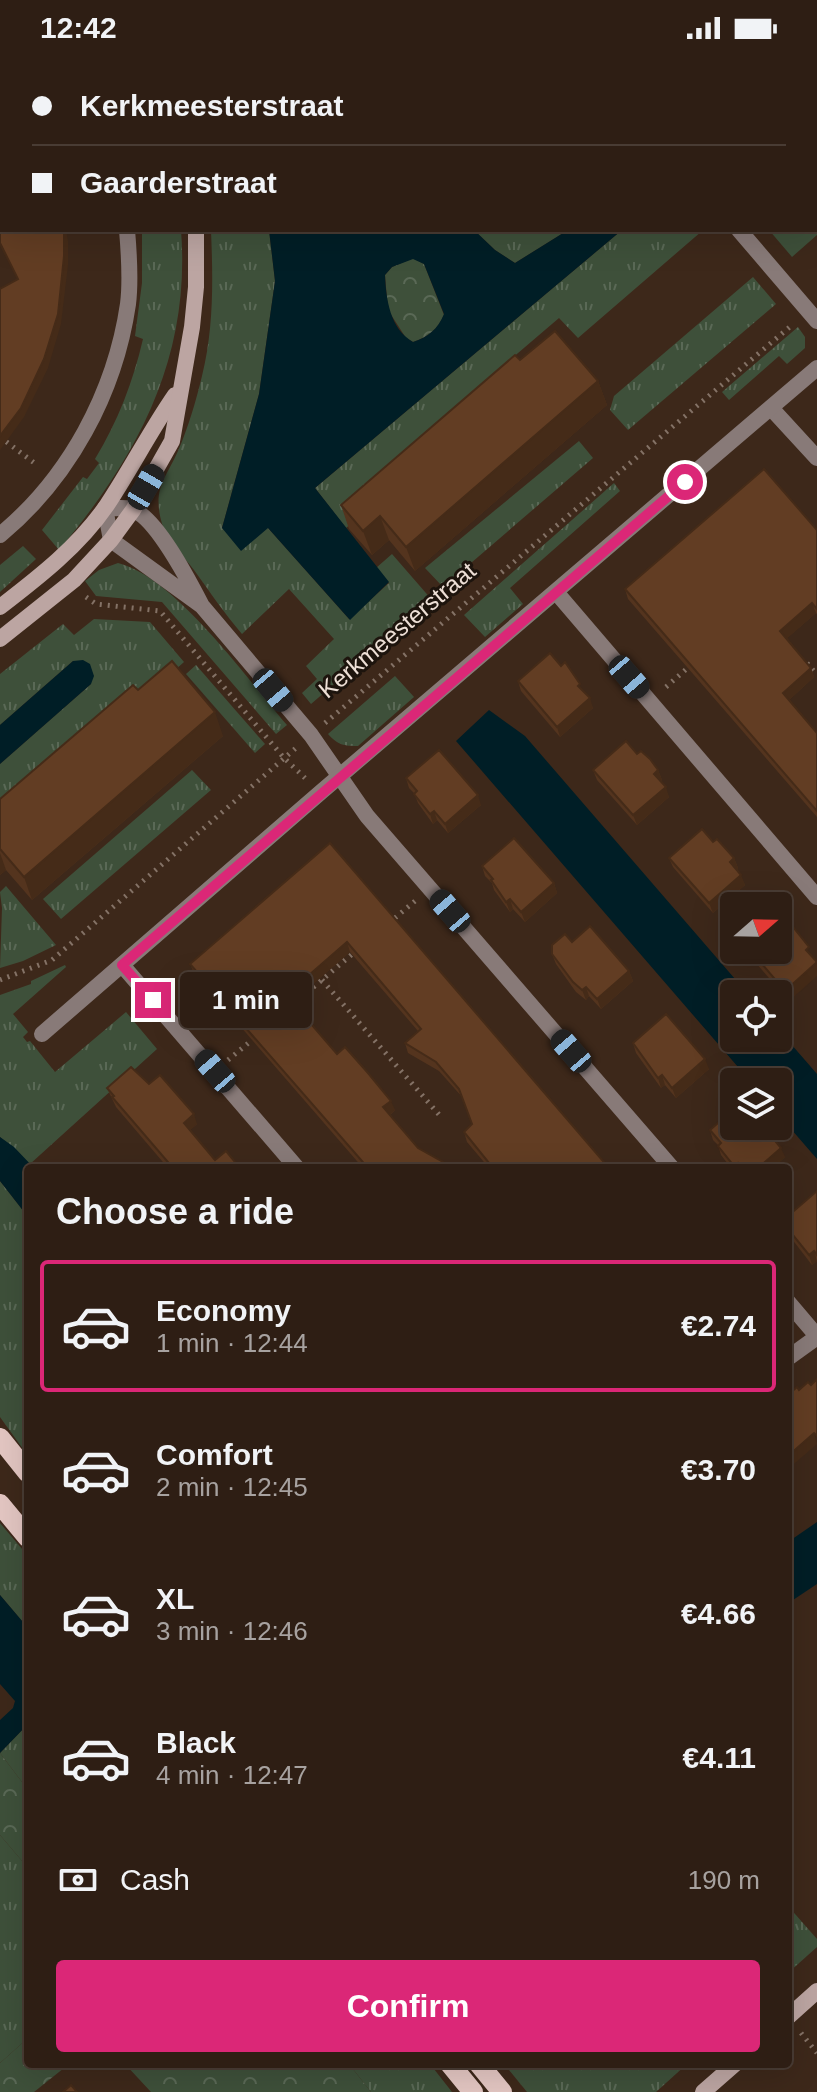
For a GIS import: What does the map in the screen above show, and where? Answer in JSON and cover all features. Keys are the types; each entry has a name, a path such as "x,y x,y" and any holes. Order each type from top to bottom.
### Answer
{"main road":[{"path":"0,1438 24,1468"},
{"path":"0,1504 24,1533"},
{"path":"453,2068 473,2092"},
{"path":"482,2068 502,2092"}],"street":[{"path":"0,535 23,516 56,479 97,409 128,303 127,232"},
{"path":"0,639 74,580 111,540 133,510 172,441 179,391 188,359 196,287 196,232"},
{"path":"741,232 813,316"},
{"path":"42,1034 817,368"},
{"path":"0,607 58,561 105,508 150,430 179,391"},
{"path":"771,408 817,458"},
{"path":"105,508 133,510 152,525 185,572 202,606 311,735 367,816 669,1164"},
{"path":"105,508 111,540 202,606"},
{"path":"556,592 817,897"},
{"path":"122,965 294,1164"},
{"path":"792,1307 817,1336 792,1355"},
{"path":"792,2013 817,1991"},
{"path":"703,2092 730,2068"}],"path":[{"name":"Kerkmeesterstraat","path":"0,980 52,960 311,735 813,316"},
{"path":"0,437 56,479"},
{"path":"74,580 96,604 160,611 284,758 321,792"},
{"path":"798,653 817,675"},
{"path":"649,701 698,660"},
{"path":"382,929 430,888"},
{"path":"287,1011 358,949"},
{"path":"322,980 442,1118"},
{"path":"215,1071 263,1031"}],"green space":[{"path":"142,232 181,232 182,276 177,320 168,362 153,402 113,478 59,550 42,530 83,477 87,479 99,463 95,459 118,416 143,339 135,336 142,283"},
{"path":"211,232 269,232 275,281 259,394 222,528 268,528 349,619 389,583 376,568 392,554 432,600 311,704 302,693 317,679 306,666 334,639 289,589 242,634 170,540 161,520 160,491 188,424 206,358"},
{"path":"476,232 565,232 515,263"},
{"path":"620,232 701,232 578,338 559,318 511,359 525,375 346,528 315,488"},
{"path":"771,232 817,232 817,235 792,257"},
{"path":"413,258 424,264 444,315 432,332 413,342 406,338 388,310 385,275 392,267"},
{"path":"753,277 776,304 628,430 610,410 614,396"},
{"path":"798,327 805,337 805,348 787,364 779,356 729,400 722,392"},
{"path":"579,441 593,458 443,587 425,568"},
{"path":"614,483 620,491 510,588 523,604 485,637 464,615"},
{"path":"23,546 36,559 0,592 0,565"},
{"path":"118,563 140,572 186,609 287,725 276,734 162,602 96,596 85,581 99,570"},
{"path":"94,619 150,622 184,662 0,826 0,764 91,684 73,661 0,725 0,674 63,624 74,635"},
{"path":"196,665 265,744 255,753 186,674"},
{"path":"395,676 414,697 358,746 342,744 328,734"},
{"path":"192,770 211,790 61,919 43,899"},
{"path":"6,886 56,945 0,968 0,892"},
{"path":"65,965 13,1014 28,1032 23,1037 30,1041 55,1072 126,1012 157,1049 30,1164 0,1137 0,995 31,984 31,981"},
{"path":"0,1181 24,1212 24,1450 0,1417"},
{"path":"0,1523 24,1551 24,1623 0,1595"},
{"path":"24,1728 24,1785 0,1753"},
{"path":"0,1753 24,1785 24,1863 0,1835"},
{"path":"0,1835 24,1863 24,2042 0,2063"},
{"path":"792,1911 817,1939 817,1947 792,1969"},
{"path":"24,2042 24,2068 64,2068 34,2092 0,2092 0,2063"},
{"path":"129,2068 352,2068 371,2092 151,2092"},
{"path":"352,2068 433,2068 452,2092 371,2092"},
{"path":"507,2068 683,2068 656,2092 527,2092"}],"water":[{"path":"269,232 476,232 515,263 565,232 620,232 315,488 389,582 350,620 268,528 241,551 222,528 259,394 275,281","holes":["413,259 424,264 444,314 432,332 413,342 394,321 388,303 385,275 392,267"]},
{"path":"83,660 90,664 94,676 91,684 0,764 0,725 73,661"},
{"path":"489,710 525,736 736,980 720,980 720,1046 456,741"},
{"path":"792,1045 817,1074 817,1159 792,1130 792,1068 739,1068 725,1052 792,1052"},
{"path":"0,1137 30,1164 24,1164 24,1212 0,1181"},
{"path":"817,1522 817,1584 793,1600 792,1600 792,1539"},
{"path":"0,1595 24,1623 24,1728 0,1753 0,1720 13,1708 15,1701 0,1684"}],"building":[{"path":"0,232 64,232 58,314 44,359 21,408 0,436 0,289 18,279 0,243"},
{"path":"555,331 598,381 406,547 380,516 363,531 341,505 515,355 520,360"},
{"path":"764,469 817,530 817,609 812,603 780,631 811,668 783,693 817,733 817,811 625,589"},
{"path":"550,653 561,666 565,662 580,684 578,686 590,698 557,727 518,681"},
{"path":"172,661 215,712 24,877 0,849 0,799 133,685 138,690"},
{"path":"626,741 637,754 641,751 650,759 658,770 654,774 666,787 633,815 593,770"},
{"path":"439,750 478,795 445,824 434,811 430,814 406,778"},
{"path":"702,829 713,842 717,839 734,858 730,862 741,875 709,903 669,858"},
{"path":"514,838 554,883 521,912 510,899 506,902 482,866"},
{"path":"330,843 606,1164 490,1164 464,1132 472,1124 459,1089 436,1062 405,1043 421,1029 347,942 286,995 337,1054 345,1047 368,1073 391,1101 383,1107 418,1148 443,1162 365,1164 190,964"},
{"path":"590,926 629,971 597,999 586,987 582,990 573,982 552,954 552,945 565,934 572,942"},
{"path":"793,927 817,962 792,985 792,980 776,980 762,964 792,964"},
{"path":"666,1014 705,1059 672,1088 662,1075 658,1078 633,1043"},
{"path":"131,1067 149,1084 160,1075 194,1114 184,1123 215,1160 226,1151 237,1164 170,1164 107,1088"},
{"path":"720,1121 720,1140 774,1140 781,1148 763,1164 732,1164 718,1146 721,1143 710,1130"},
{"path":"817,1191 817,1255 814,1251 809,1255 792,1234 792,1213"},
{"path":"817,1379 817,1436 814,1433 792,1452 792,1391 808,1382 811,1385"},
{"path":"71,2085 77,2092 63,2092"}],"route":[{"path":"153,1000 122,965 685,482"}]}
